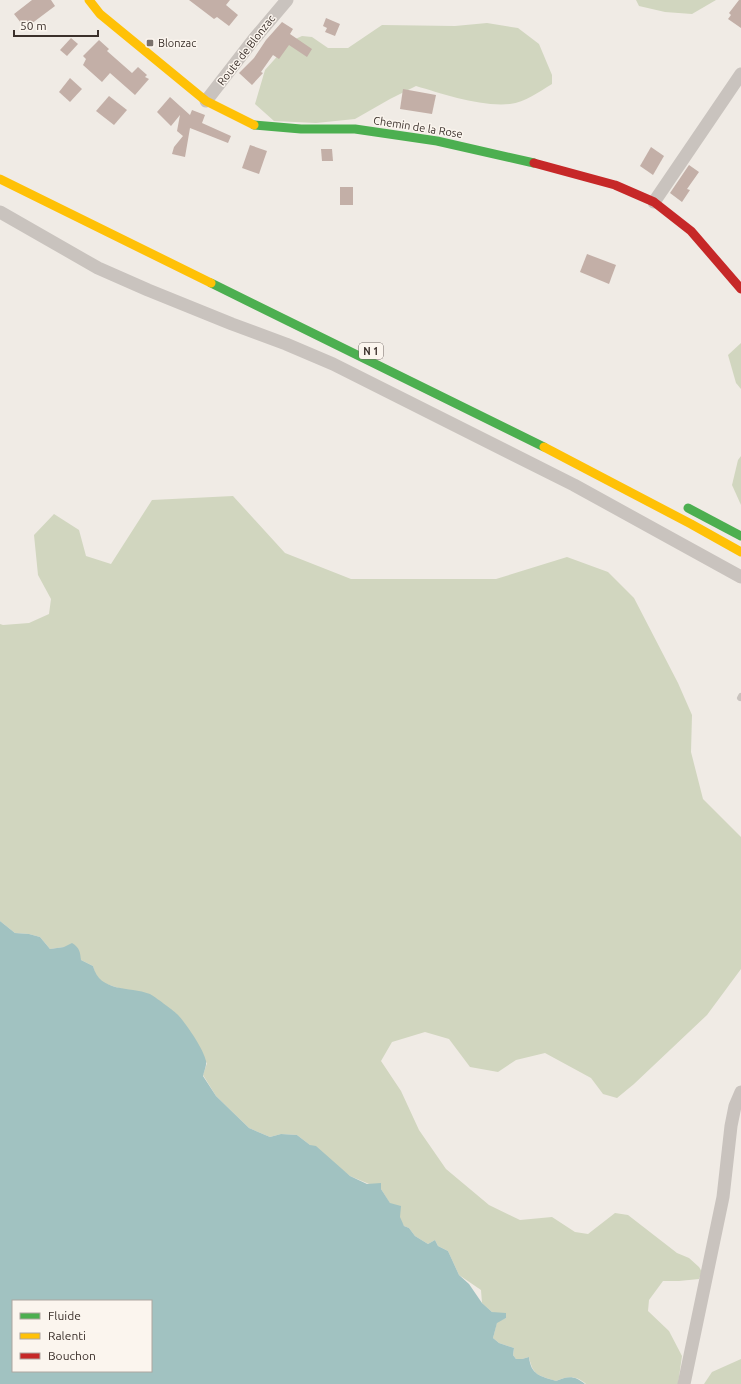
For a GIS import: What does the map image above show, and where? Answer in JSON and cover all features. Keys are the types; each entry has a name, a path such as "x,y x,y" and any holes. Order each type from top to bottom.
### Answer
{"main road":[{"name":"Chemin de la Rose","path":"89,0 100,14 206,101 256,126 301,129 355,129 437,141 521,159 615,185 654,202 691,231 740,286"},
{"name":"N 1","path":"0,179 513,431 691,524 741,552"},
{"path":"63,200 197,266"},
{"path":"680,504 741,536"}],"street":[{"name":"Route de Blonzac","path":"206,101 286,0"},
{"path":"654,202 741,74"},
{"path":"0,212 98,268 148,290 333,364 574,485 741,577"},
{"path":"684,1384 722,1197 730,1126 735,1106 741,1092"}],"green space":[{"path":"636,0 716,0 692,14 665,12 639,6"},
{"path":"487,23 518,28 539,44 552,75 552,84 532,96 510,104 487,104 475,102 416,86 355,119 316,123 274,121 255,104 265,70 291,41 302,36 312,37 328,48 348,48 382,25 455,26"},
{"path":"741,343 741,389 736,383 728,355"},
{"path":"741,456 741,505 732,485 738,460"},
{"path":"233,496 285,553 351,579 496,579 567,557 608,572 634,598 678,683 692,715 691,752 703,799 741,837 741,969 707,1015 634,1084 617,1098 603,1094 591,1078 545,1053 516,1060 498,1072 470,1067 449,1039 425,1032 392,1042 381,1061 401,1091 419,1130 446,1169 489,1205 520,1220 552,1217 575,1232 588,1234 615,1213 628,1215 677,1253 689,1258 699,1267 702,1272 699,1279 663,1281 649,1300 648,1311 669,1331 682,1356 678,1384 586,1384 579,1379 571,1377 556,1381 537,1374 532,1368 529,1357 516,1359 513,1355 514,1348 499,1343 493,1338 497,1322 506,1318 492,1312 482,1303 481,1290 459,1275 448,1251 438,1246 435,1240 428,1244 415,1236 409,1228 404,1226 381,1189 350,1176 297,1135 281,1134 270,1137 249,1128 216,1096 203,1075 207,1063 125,990 103,983 95,974 93,966 81,960 64,947 50,949 40,937 29,934 15,933 0,921 0,624 29,623 49,614 51,599 38,575 34,535 54,514 79,530 86,556 111,564 152,500"},
{"path":"741,1359 741,1384 704,1384 712,1372"}],"water":[{"path":"0,921 15,933 29,934 40,937 50,949 64,947 72,943 79,950 81,960 93,966 97,975 102,981 116,987 150,994 172,1010 185,1024 202,1050 206,1063 203,1076 216,1096 249,1128 270,1137 281,1134 297,1135 310,1145 316,1146 350,1176 367,1184 381,1183 381,1189 390,1203 401,1206 400,1217 404,1226 409,1228 415,1236 428,1244 435,1240 438,1246 448,1251 459,1275 469,1284 482,1303 492,1312 506,1313 506,1318 497,1323 493,1338 499,1343 514,1348 513,1355 516,1359 529,1357 532,1368 541,1376 556,1381 571,1377 578,1379 585,1384 0,1384"}],"building":[{"path":"32,0 51,0 55,6 31,24 29,21 25,25 23,21 21,23 14,14"},
{"path":"189,0 230,0 226,5 238,15 229,26 217,17 214,19"},
{"path":"739,0 741,0 741,28 728,19 731,15 729,13"},
{"path":"326,18 340,24 335,36 325,32 327,28 323,26"},
{"path":"282,22 293,29 290,34 312,49 307,57 289,45 279,59 273,55 261,72 263,73 252,85 239,73 254,58 266,40"},
{"path":"71,38 78,44 67,56 60,50"},
{"path":"99,40 109,49 107,51 132,73 138,67 147,75 145,77 149,79 135,95 110,73 102,82 83,65 86,59 83,56"},
{"path":"70,78 82,89 70,102 59,92"},
{"path":"403,89 436,95 432,114 400,109"},
{"path":"109,96 127,110 114,125 96,111"},
{"path":"170,97 190,115 192,110 205,115 202,123 231,136 228,143 190,128 185,157 172,154 174,147 183,136 177,131 180,115 171,126 157,112"},
{"path":"250,145 267,151 259,174 242,168"},
{"path":"651,147 664,156 653,175 640,166"},
{"path":"321,149 332,149 333,161 322,161"},
{"path":"689,165 699,172 687,189 690,190 682,202 670,193"},
{"path":"340,187 353,187 353,205 340,205"},
{"path":"587,254 616,265 609,284 580,272"}],"traffic: fast":[{"path":"254,125 301,129 355,129 437,141 534,163"},
{"path":"211,283 544,447"},
{"path":"688,508 741,536"}],"traffic: slow":[{"path":"89,0 100,14 206,101 254,125"},
{"path":"0,179 211,283"},
{"path":"544,447 741,552"}],"traffic: jam":[{"path":"534,163 615,185 654,202 691,231 741,289"}],"place":[{"name":"Blonzac","path":"150,43"}]}
